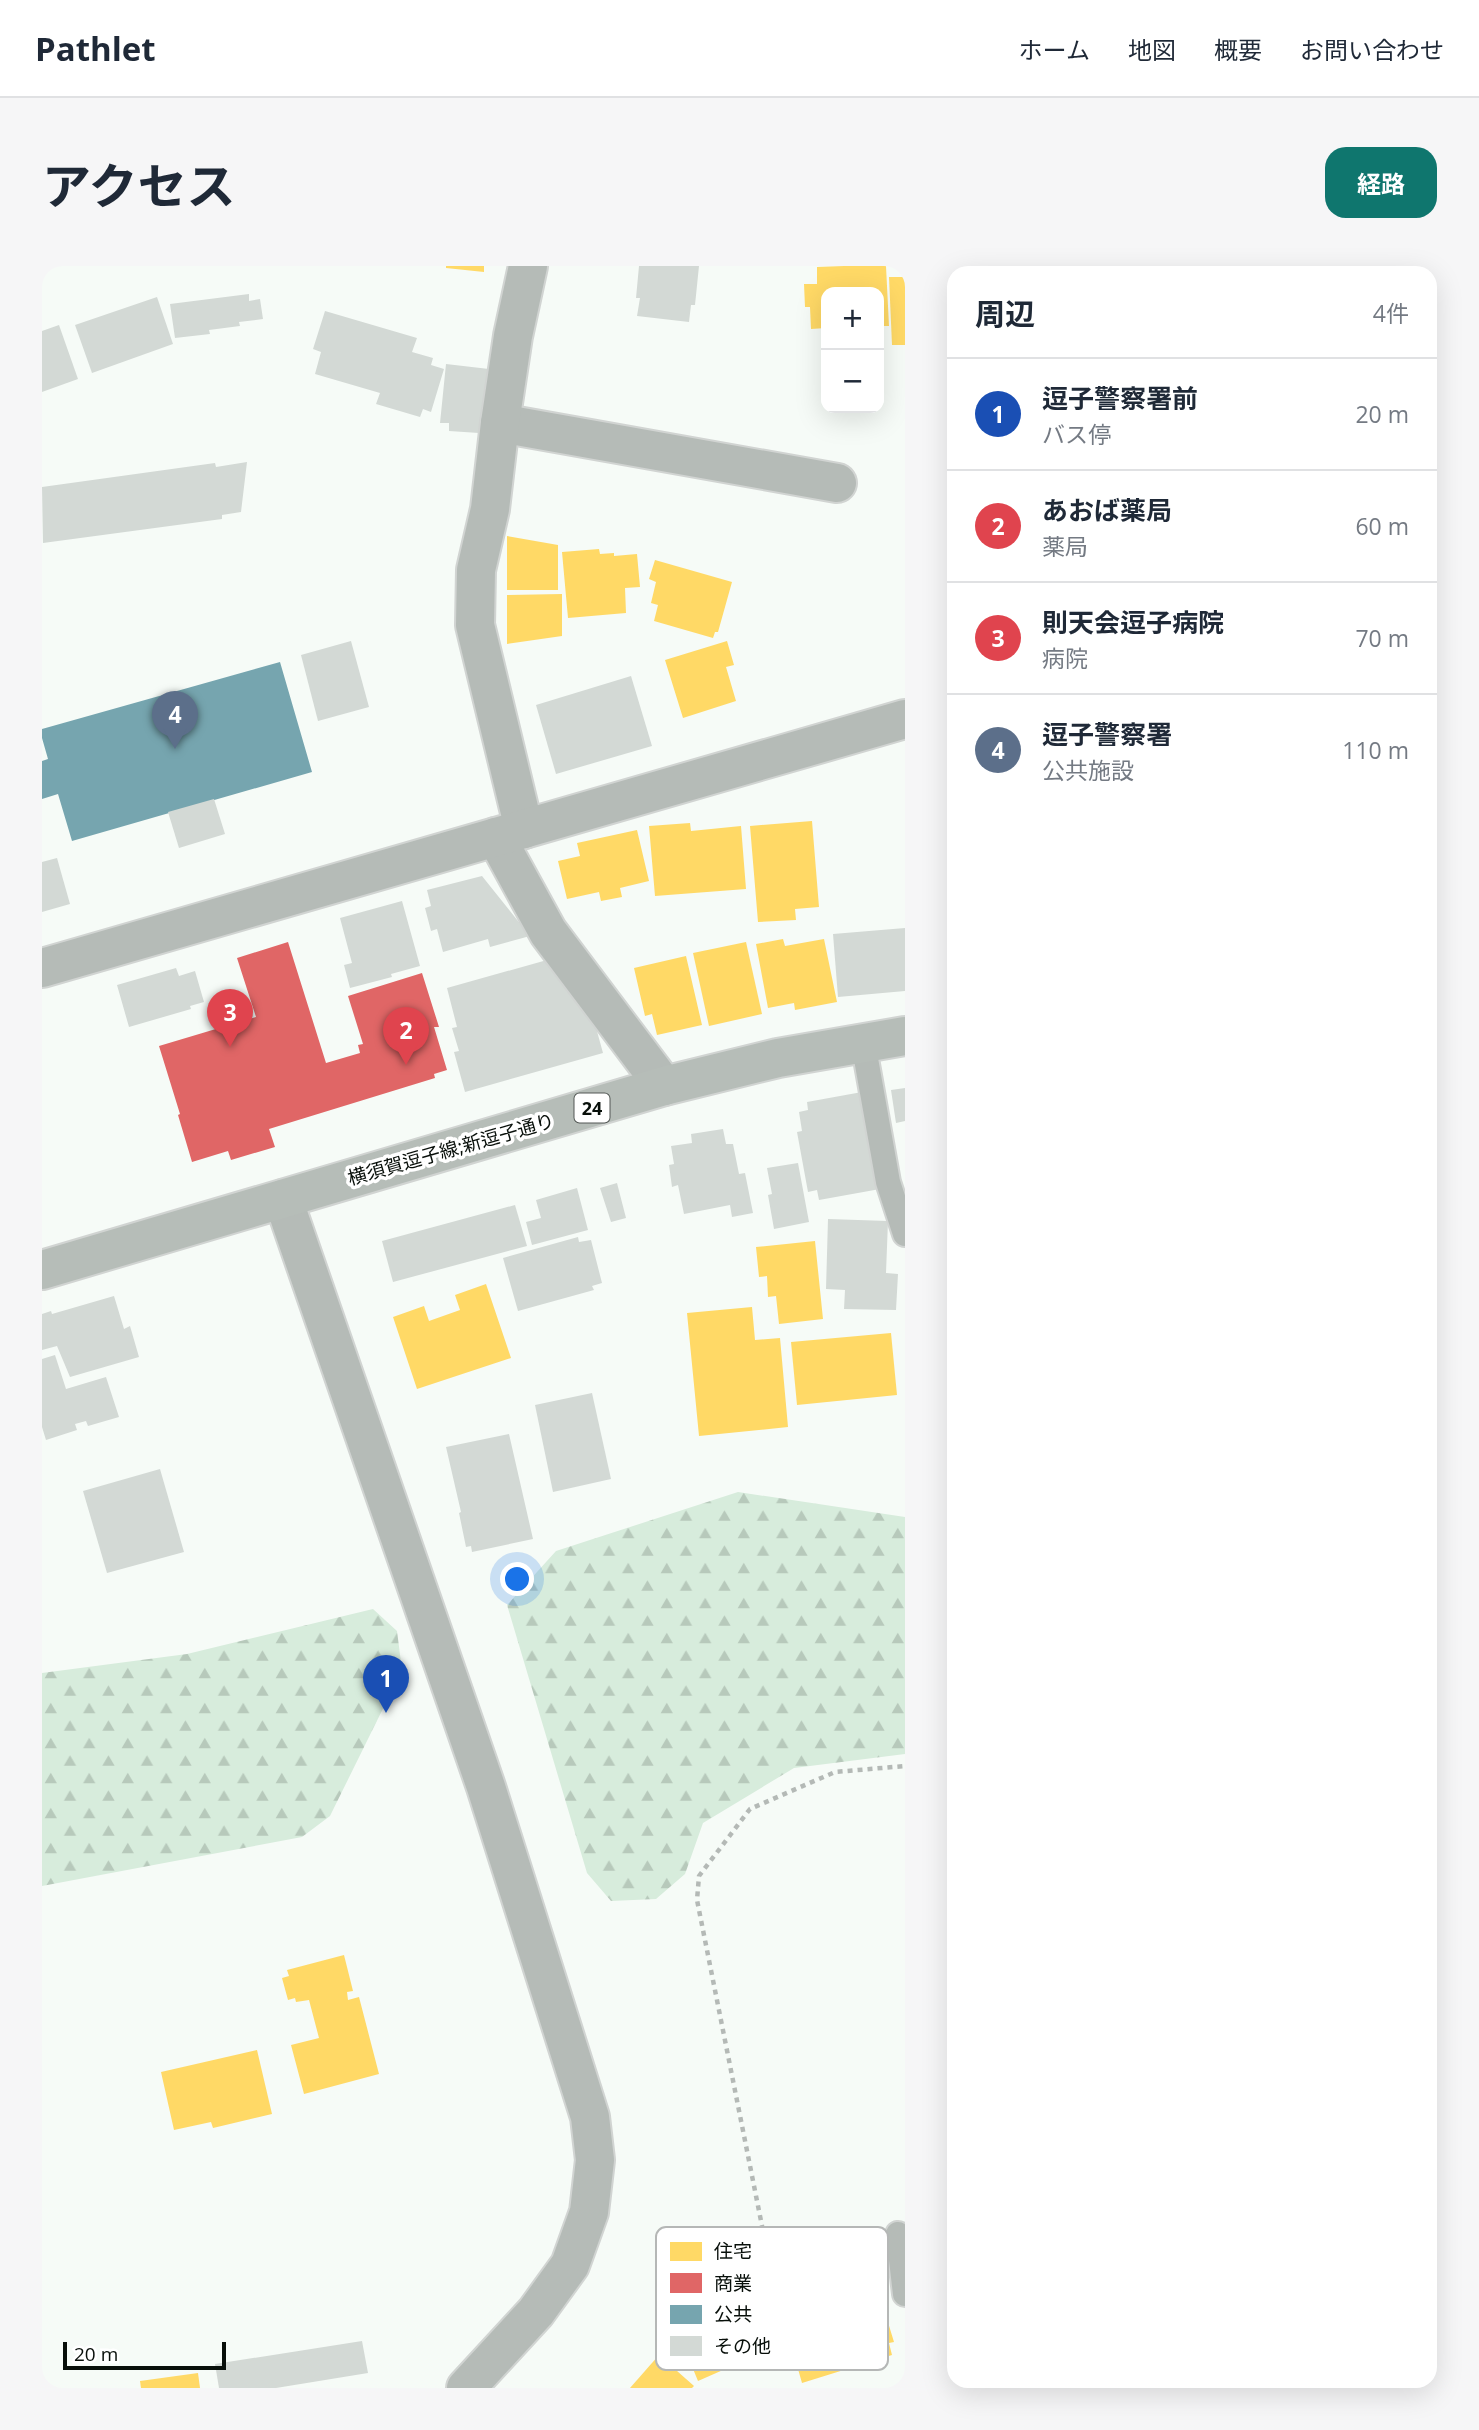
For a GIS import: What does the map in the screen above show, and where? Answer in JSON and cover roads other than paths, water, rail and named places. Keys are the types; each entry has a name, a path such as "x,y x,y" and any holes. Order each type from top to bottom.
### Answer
{"main road":[{"name":"横須賀逗子線;新逗子通り","path":"42,1270 664,1086 778,1058 905,1036"}],"street":[{"path":"528,266 513,336 490,509 476,570 475,625 510,833 548,932 664,1086"},
{"path":"500,424 837,483"},
{"path":"42,968 905,719"},
{"path":"284,1199 486,1787 590,2117 595,2160 589,2212 570,2265 536,2312 466,2388"}],"lane":[{"path":"863,1042 888,1182 905,1234"},
{"path":"898,2234 905,2294"}],"place":[{"name":"逗子警察署","path":"175,749"},
{"name":"則天会逗子病院","path":"230,1047"},
{"name":"あおば薬局","path":"406,1065"},
{"name":"逗子警察署前","path":"386,1713"}]}
